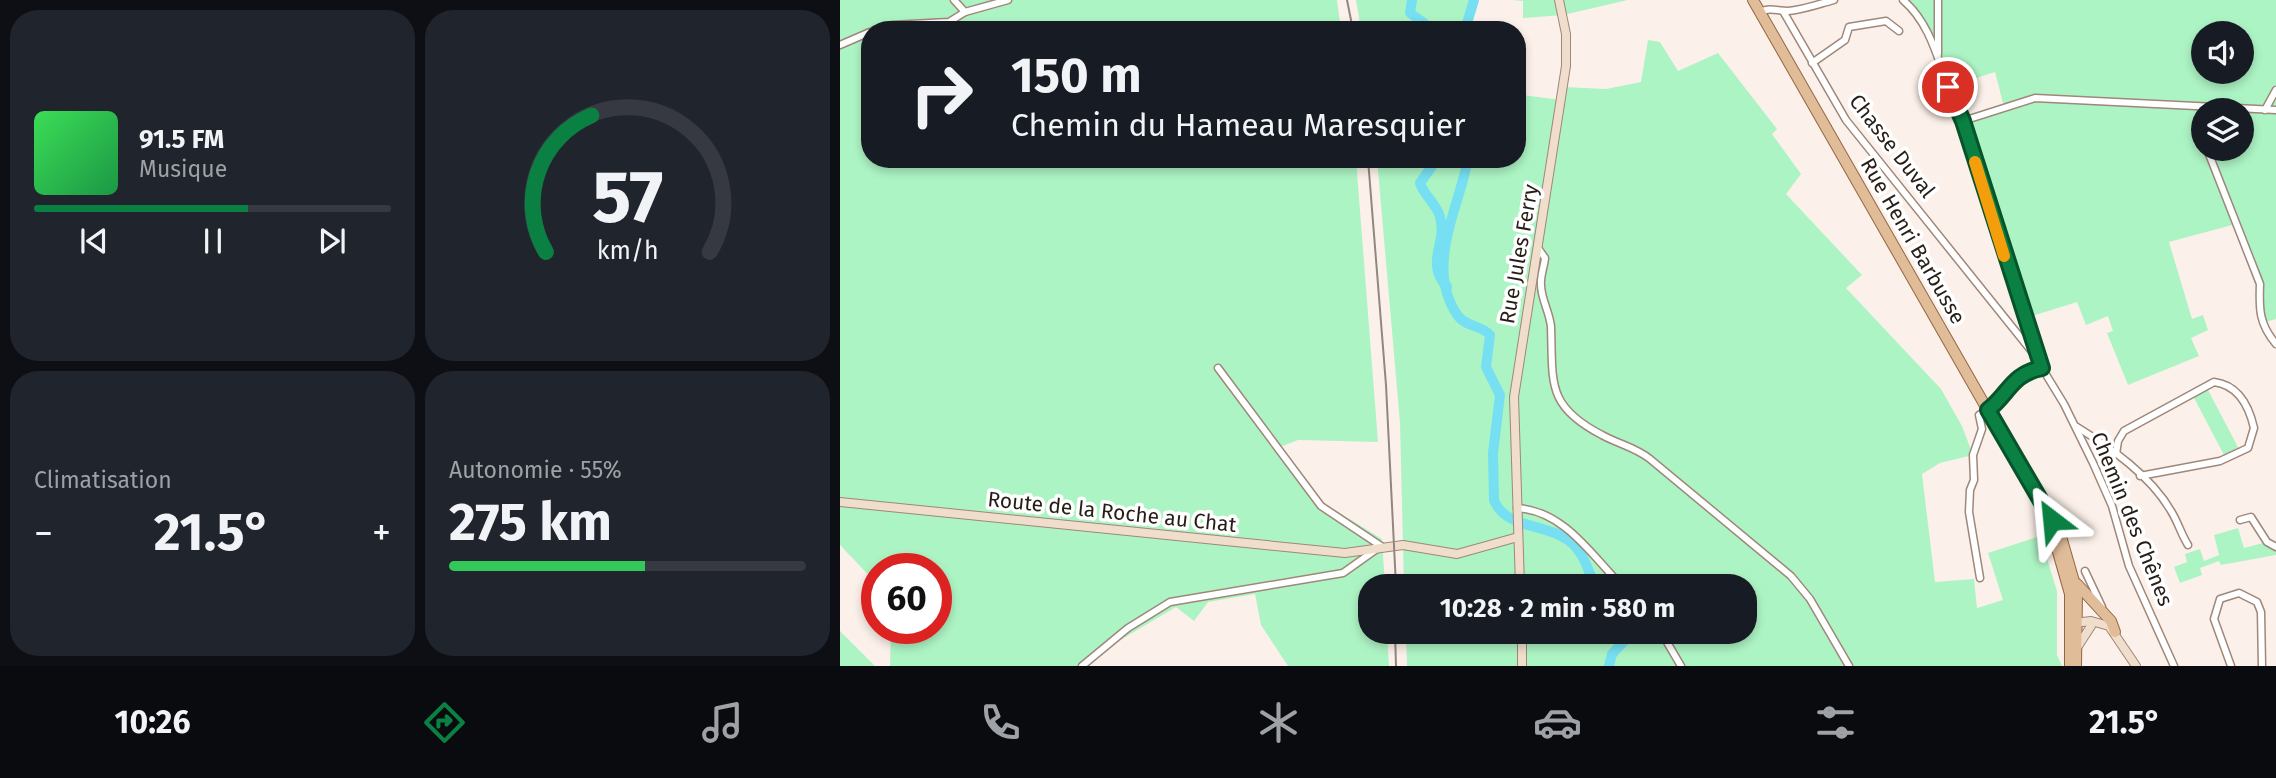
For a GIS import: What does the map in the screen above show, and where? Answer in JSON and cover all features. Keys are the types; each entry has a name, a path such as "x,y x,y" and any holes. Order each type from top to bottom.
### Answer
{"main road":[{"name":"Rue Jules Ferry","path":"1520,574 1514,397 1566,66 1566,34 1559,0"},
{"name":"Rue Henri Barbusse","path":"1753,0 2041,501"},
{"path":"2041,501 2062,540 2075,580 2078,646 2076,666"},
{"path":"2041,501 2065,569 2077,623 2070,666"},
{"name":"Route de la Roche au Chat","path":"840,502 1333,552 1353,553 1403,544 1457,554 1518,537"},
{"path":"2075,580 2102,612 2136,666"},
{"path":"2077,623 2095,625 2115,632"},
{"path":"2078,646 2095,625"},
{"path":"1522,644 1522,666"}],"street":[{"path":"954,0 965,12"},
{"path":"951,21 965,12 1008,0"},
{"path":"1759,12 1771,7 1783,11 1834,0"},
{"name":"Chemin des Chênes","path":"1903,0 1926,28 1938,56 1963,121 2038,359 2075,426 2112,506 2129,566 2174,666"},
{"path":"1938,0 1938,56"},
{"name":"Chasse Duval","path":"1783,11 1846,120 2038,359"},
{"path":"1812,63 1845,40 1849,27 1854,24 1886,21 1899,31"},
{"path":"840,46 861,36"},
{"path":"2265,110 2276,90"},
{"path":"1963,121 2035,99 2147,102 2191,107"},
{"path":"2254,110 2276,110"},
{"path":"2212,161 2260,284 2259,307 2264,329 2276,344"},
{"path":"1538,248 1545,258 1541,286 1551,321 1551,366 1559,402 1569,414 1602,435 1643,454 1791,576 1810,599 1849,666"},
{"path":"1082,666 1128,628 1170,602 1343,573 1381,546 1321,506 1218,368"},
{"path":"1980,578 1969,512 1970,490 1974,480 1973,455 1982,429 1979,415 1988,410 2004,390 2021,376 2042,368"},
{"path":"2116,454 2118,441 2124,431 2214,382 2225,383 2242,398 2255,428 2248,448 2220,461 2140,476"},
{"path":"2075,426 2116,454 2140,476 2171,510 2188,545"},
{"path":"2085,447 2091,440 2099,442"},
{"path":"1517,511 1538,514 1576,535 1611,574"},
{"path":"2240,520 2251,517 2267,542 2276,547"},
{"path":"2085,571 2102,612"},
{"path":"2231,666 2214,619 2220,599 2239,593 2257,601 2261,612 2262,666"},
{"path":"1668,644 1681,666"}],"green space":[{"path":"840,0 1337,0 1340,21 861,21 861,168 1357,168 1378,442 1298,440 1280,447 1319,500 1382,539 1384,574 1358,574 1358,644 1388,644 1389,666 1288,666 1261,625 1255,594 1208,602 1194,621 1176,607 1117,642 1089,666 890,666 891,644 952,644 952,553 861,553 861,567 840,545"},
{"path":"1356,0 1474,0 1468,21 1360,21"},
{"path":"1512,0 1628,0 1563,15 1523,18 1523,1"},
{"path":"1903,0 2276,0 2276,319 2262,323 2260,284 2236,224 2169,242 2192,319 2203,315 2208,330 2191,338 2199,356 2128,385 2107,333 2113,331 2108,316 2086,325 2077,302 2026,318 1963,121 2004,107 1995,72 1948,87 1926,28"},
{"path":"1648,40 1660,42 1678,71 1718,53 1777,129 1772,134 1801,174 1786,194 1862,275 1846,288 1941,389 1962,426 1973,455 1940,463 1922,474 1935,582 1974,579 1977,608 2003,600 1988,553 2040,536 2057,591 2057,655 2062,666 1407,666 1406,644 1757,644 1757,574 1404,574 1400,423 1378,168 1526,168 1526,96 1562,100 1564,87 1606,89 1641,82"},
{"path":"2208,390 2239,449 2224,455 2193,396"},
{"path":"2238,528 2244,548 2263,543 2276,551 2276,555 2221,565 2219,561 2200,568 2202,575 2180,583 2174,567 2187,562 2185,554 2200,549 2204,561 2219,555 2214,535"},
{"path":"840,631 875,666 840,666"}],"waterway":[{"path":"1412,0 1410,13 1421,21"},
{"path":"1468,21 1474,0"},
{"path":"1431,168 1420,183 1440,217 1442,226 1437,269 1447,287"},
{"path":"1466,168 1447,238 1444,278 1448,297 1458,316 1490,335 1486,367 1500,395 1493,453 1494,500 1499,509 1516,521 1568,540 1578,549 1590,574"},
{"path":"1609,666 1612,654 1621,644"}],"railway":[{"path":"1347,0 1351,21"},
{"path":"1369,168 1386,385 1395,574"},
{"path":"1395,644 1396,666"}],"slow traffic":[{"path":"1975,162 2004,256"}],"route":[{"path":"1948,87 1963,121 1995,228 2042,368 2021,376 2004,390 1988,410 2052,520"}]}
